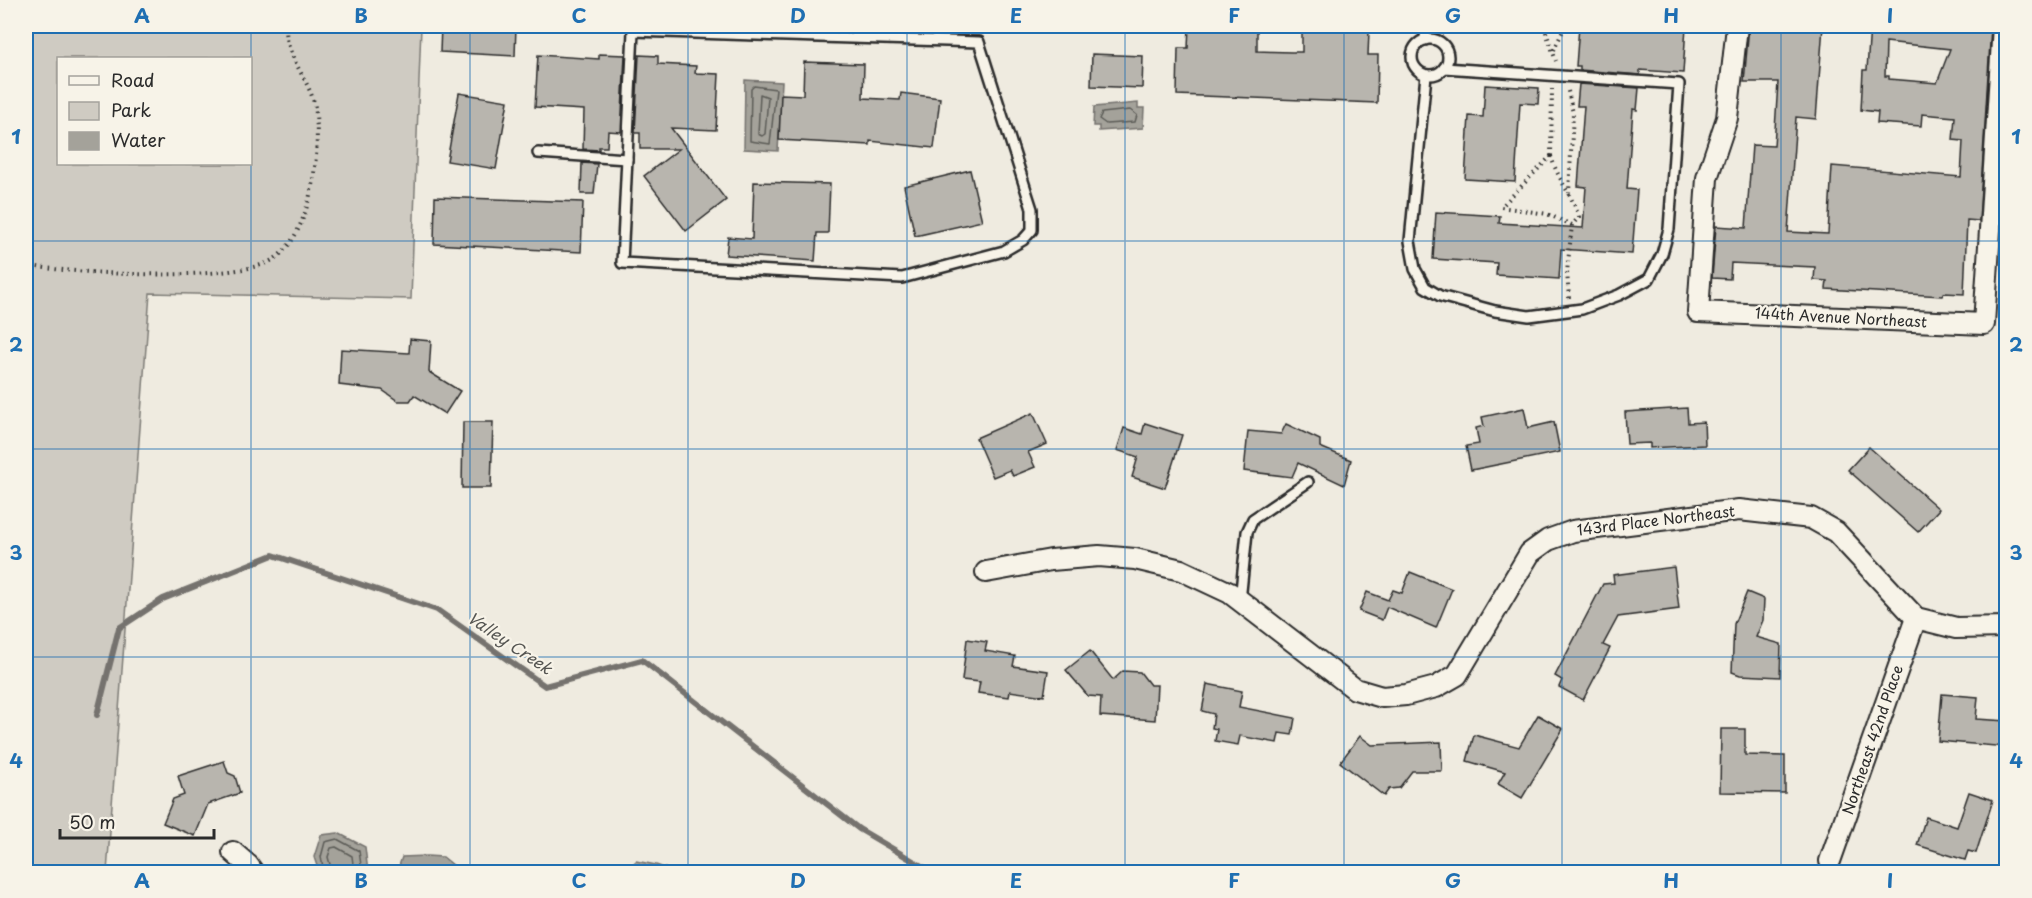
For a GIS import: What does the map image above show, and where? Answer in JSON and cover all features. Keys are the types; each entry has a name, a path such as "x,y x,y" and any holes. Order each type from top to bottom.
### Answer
{"street":[{"name":"144th Avenue Northeast","path":"1737,26 1727,118 1707,178 1698,312 1984,324 2003,26"},
{"name":"143rd Place Northeast","path":"987,572 1051,560 1099,556 1135,559 1180,570 1230,593 1355,689 1382,697 1406,695 1436,687 1457,675 1530,553 1548,540 1573,531 1739,510 1811,518 1836,532 1916,618"},
{"path":"1916,618 1956,628 2007,627"},
{"name":"Northeast 42nd Place","path":"1830,861 1916,618"},
{"path":"233,852 248,865 253,873"}],"lane":[{"path":"1425,40 1426,26"},
{"path":"633,28 979,42 1032,209 1032,230 1023,240 1004,251 903,278 622,264 627,159 633,28"},
{"path":"1425,40 1433,40 1443,45 1448,55 1444,68 1438,73 1426,75 1416,68 1413,57 1417,45 1425,40"},
{"path":"1426,75 1410,241 1415,269 1425,287 1440,296 1495,311 1529,316 1573,310 1619,295 1649,279 1662,254 1669,229 1679,84 1444,68"},
{"path":"538,153 627,159"},
{"path":"1240,601 1247,532 1253,519 1308,482"}],"path":[{"path":"26,265 69,272 213,272 257,267 275,259 284,251 298,230 311,189 316,115 312,95 289,51 286,26"},
{"path":"1544,26 1554,51 1558,75 1573,113 1569,194"},
{"path":"1554,51 1565,26"},
{"path":"1556,62 1558,75 1551,156 1556,174 1569,194 1579,217 1572,225 1567,272 1567,292 1573,310"},
{"path":"1551,156 1501,207 1547,214 1572,225"}],"green space":[{"path":"26,26 421,26 411,299 150,293 107,872 26,872"}],"water":[{"path":"745,80 782,82 778,151 744,149"},
{"path":"1138,103 1138,108 1144,108 1143,128 1099,131 1099,126 1093,126 1094,107"},
{"path":"338,833 365,847 368,872 319,872 314,857 321,835"},
{"path":"402,857 443,857 459,870 458,872 397,872"},
{"path":"636,861 656,865 676,872 625,872"}],"building":[{"path":"441,26 516,26 515,56 440,52"},
{"path":"1189,26 1257,27 1257,51 1291,52 1302,52 1302,28 1369,31 1368,55 1378,55 1377,103 1177,95 1178,48 1188,48"},
{"path":"1579,26 1686,26 1683,73 1640,70 1640,75 1580,70 1580,66 1576,66"},
{"path":"1749,26 1823,26 1816,119 1796,117 1788,232 1828,234 1832,166 1961,177 1963,141 1953,140 1955,117 1922,114 1921,126 1877,123 1878,112 1861,110 1863,70 1867,70 1870,26 1991,26 1979,221 1967,220 1964,294 1944,293 1942,296 1826,289 1827,281 1814,280 1815,267 1731,263 1730,279 1712,278 1716,226 1746,228 1752,145 1774,146 1778,82 1744,82","holes":["1886,42 1950,49 1937,83 1889,79 1889,76 1885,76"]},
{"path":"599,54 625,55 621,132 608,131 607,147 599,147 599,150 583,149 584,110 535,107 538,55 599,59"},
{"path":"1092,54 1143,56 1142,88 1091,86"},
{"path":"639,55 658,56 658,64 696,66 695,73 719,74 716,130 671,128 726,200 686,231 644,176 679,149 640,149 640,133 635,133"},
{"path":"804,62 864,64 863,98 900,100 901,93 940,98 934,148 870,141 870,145 779,140 781,94 803,95"},
{"path":"1579,84 1639,88 1637,110 1633,109 1627,189 1637,190 1632,254 1561,249 1559,279 1496,275 1497,263 1433,259 1436,212 1500,216 1499,223 1583,228 1586,187 1578,186 1584,106 1577,106"},
{"path":"1485,85 1539,88 1538,104 1520,103 1515,182 1465,179 1469,116 1483,117"},
{"path":"459,93 508,101 496,169 447,161"},
{"path":"582,163 597,164 594,194 581,194"},
{"path":"970,170 982,221 915,236 904,186"},
{"path":"754,182 830,184 828,233 817,233 815,261 726,255 728,237 752,239"},
{"path":"435,197 583,202 581,252 434,244"},
{"path":"410,339 431,341 429,372 460,391 445,414 414,395 410,401 398,401 382,390 339,385 341,349 409,353"},
{"path":"1524,408 1528,428 1554,422 1560,452 1471,470 1466,446 1479,444 1476,428 1484,426 1482,417"},
{"path":"1687,408 1688,423 1704,422 1705,445 1650,448 1650,443 1627,444 1625,412"},
{"path":"1033,413 1047,444 1028,452 1035,467 1013,476 1010,470 993,477 976,438"},
{"path":"463,422 493,422 491,488 462,488"},
{"path":"1145,423 1182,435 1165,488 1132,477 1138,457 1117,450 1124,428 1142,434"},
{"path":"1286,424 1320,440 1320,447 1351,460 1344,485 1298,463 1292,477 1244,471 1248,431 1281,434"},
{"path":"1869,447 1939,509 1918,532 1848,470"},
{"path":"1674,567 1679,609 1618,617 1603,645 1610,648 1583,700 1559,687 1562,680 1555,676 1603,584 1614,583 1613,575"},
{"path":"1410,572 1452,589 1436,628 1387,607 1382,620 1359,611 1367,592 1388,600 1393,590 1402,593"},
{"path":"1747,592 1764,599 1763,620 1756,637 1781,644 1780,677 1740,675 1732,672 1734,624"},
{"path":"967,639 987,642 985,651 1015,656 1013,666 1048,671 1044,696 1010,691 1009,697 978,693 980,682 962,680"},
{"path":"1090,651 1113,680 1123,671 1140,672 1150,685 1157,685 1155,720 1100,716 1101,697 1088,696 1066,670"},
{"path":"1207,684 1242,691 1239,707 1295,718 1292,735 1279,733 1277,743 1240,736 1238,745 1215,741 1217,729 1212,728 1214,714 1202,711"},
{"path":"1942,694 1978,697 1976,719 2007,721 2007,747 1938,741"},
{"path":"1538,715 1563,729 1522,798 1498,784 1505,772 1467,761 1474,735 1519,747"},
{"path":"1721,729 1745,729 1745,755 1785,756 1785,793 1720,792"},
{"path":"1360,736 1372,745 1441,742 1442,771 1412,771 1399,788 1389,789 1384,796 1340,762"},
{"path":"224,761 228,773 235,776 240,793 208,804 195,836 163,823 173,799 184,795 178,776"},
{"path":"1969,792 1993,800 1976,853 1968,851 1965,860 1917,845 1926,817 1957,827"}],"waterway":[{"name":"Valley Creek","path":"97,715 119,628 163,599 273,555 437,610 545,686 642,660 859,829 932,872"}]}
